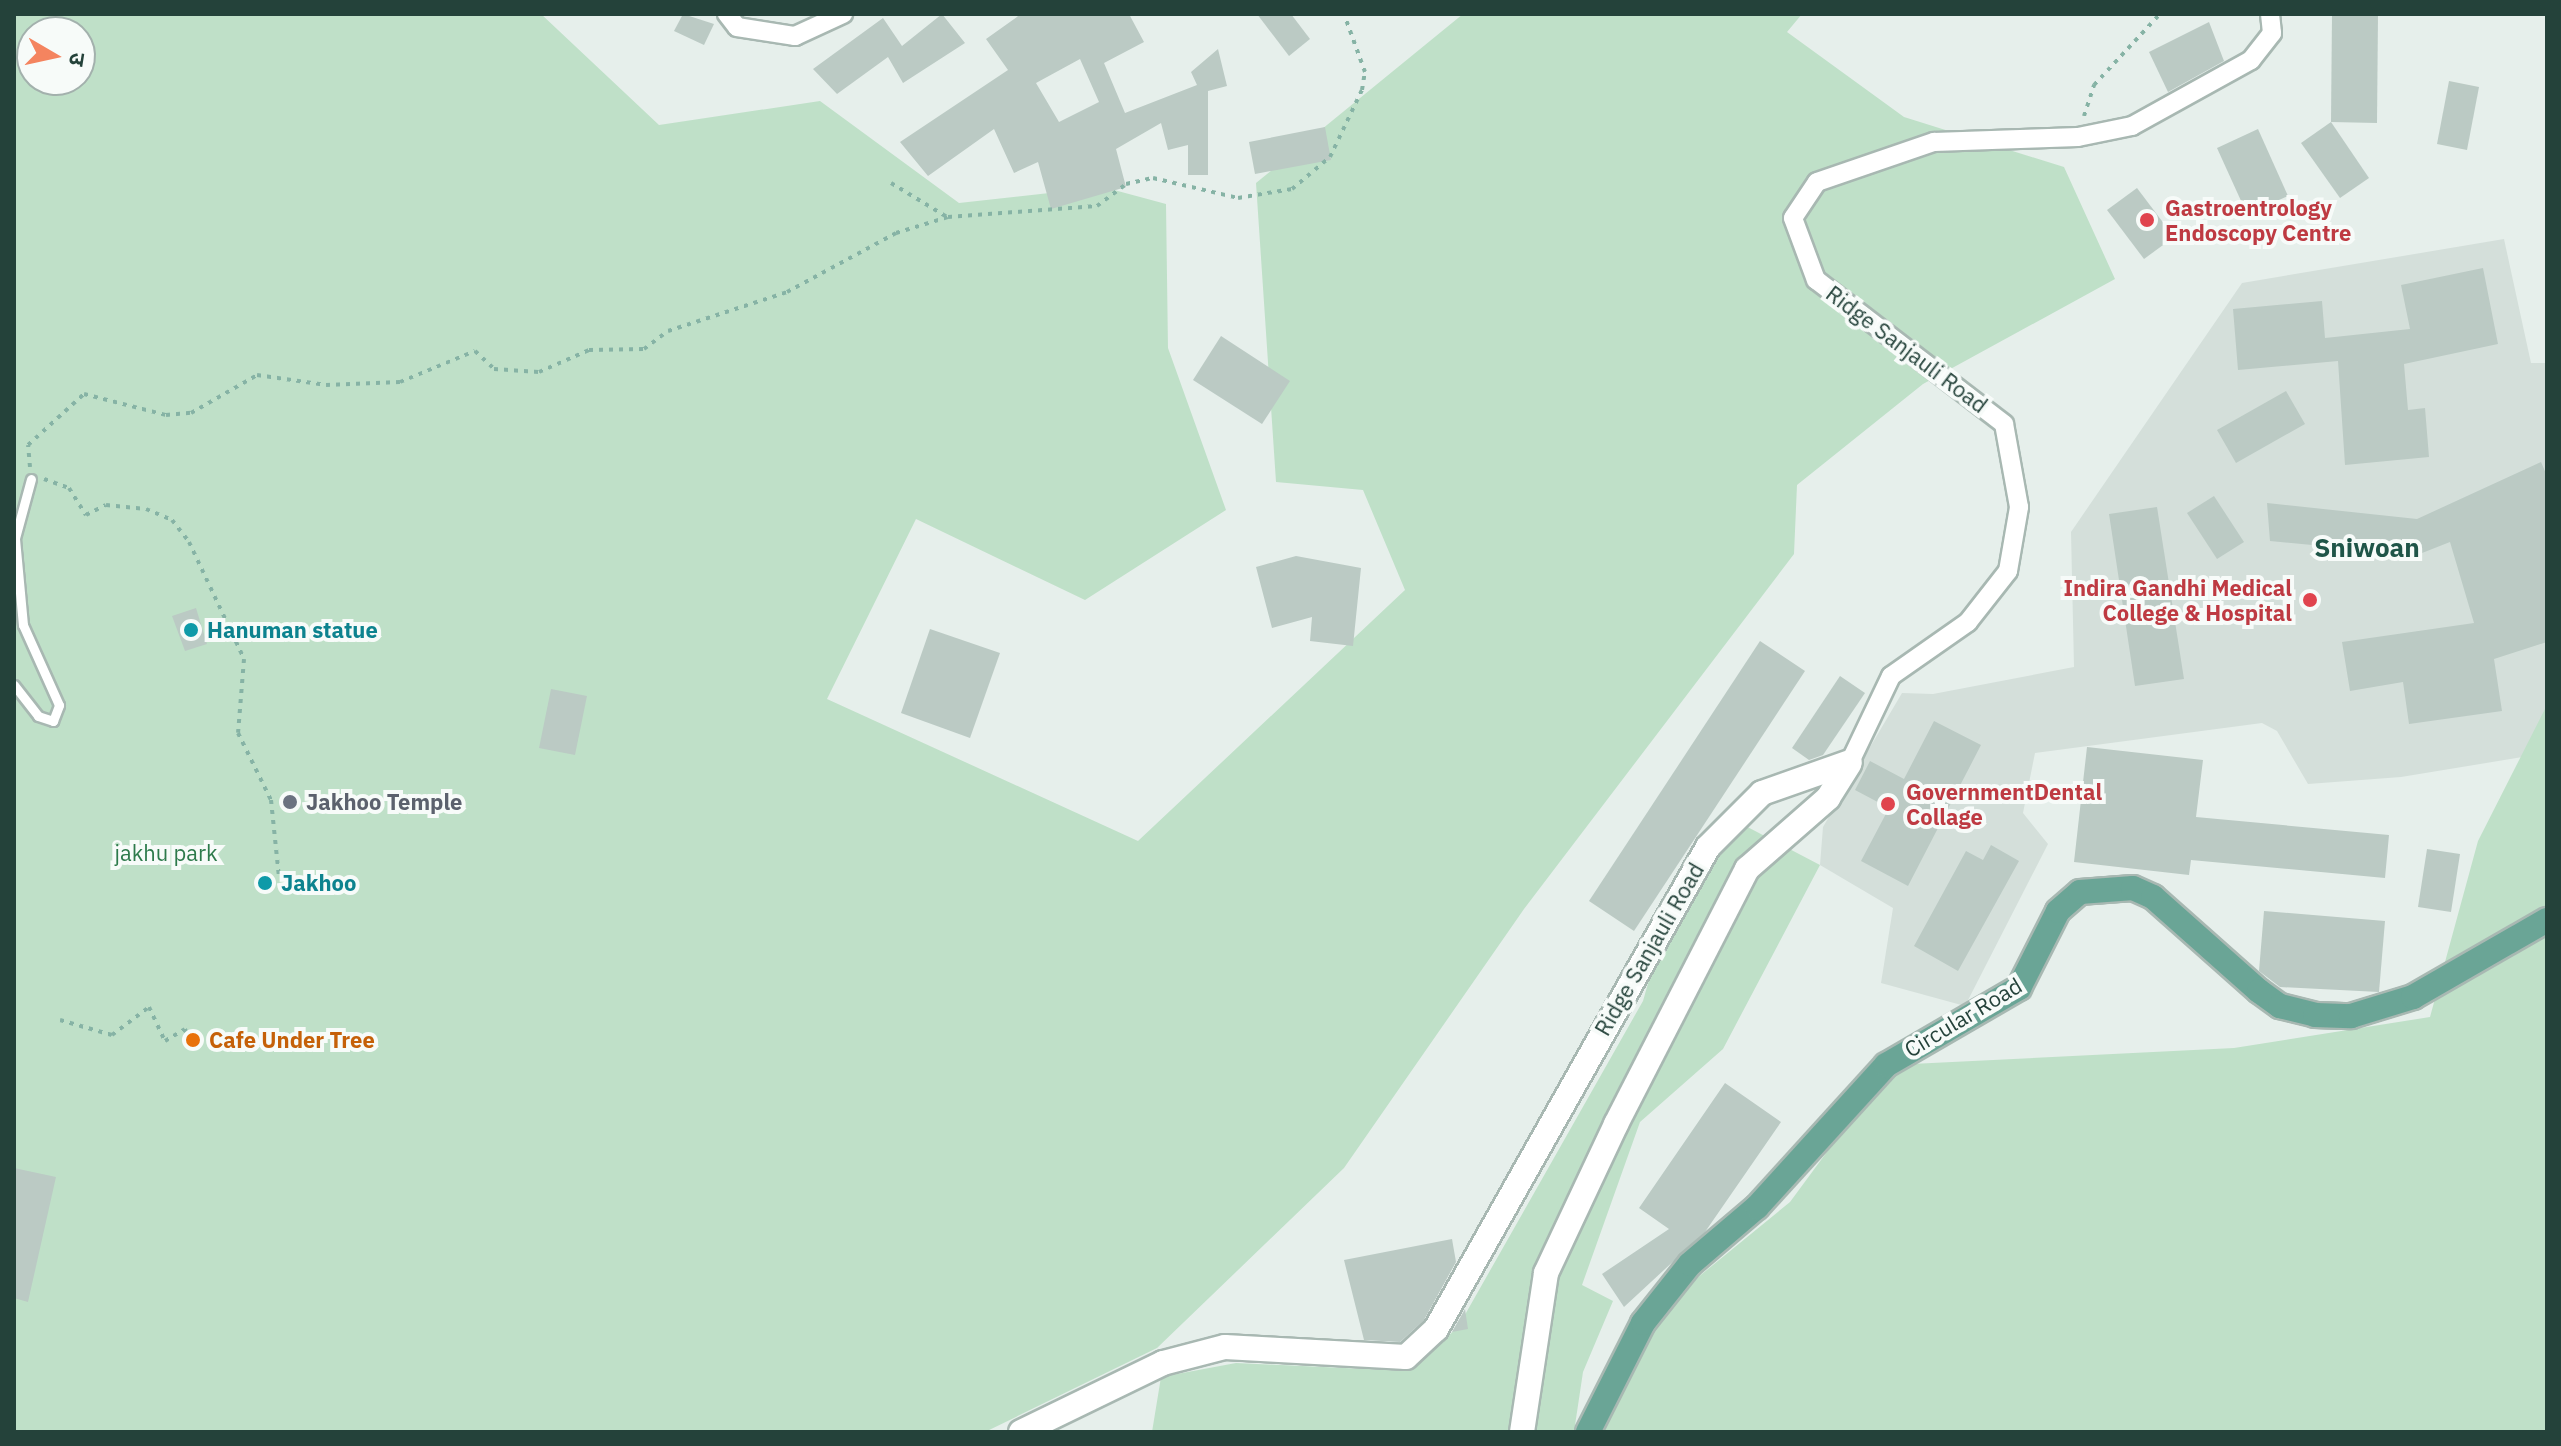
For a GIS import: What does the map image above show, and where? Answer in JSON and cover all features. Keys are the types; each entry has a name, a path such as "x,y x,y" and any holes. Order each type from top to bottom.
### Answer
{"main road":[{"name":"Circular Road","path":"1588,1432 1643,1323 1690,1264 1757,1207 1886,1065 2019,988 2058,911 2080,892 2133,888 2153,897 2280,1006 2315,1015 2351,1016 2413,997 2547,920"}],"street":[{"path":"727,14 737,27 795,36 843,14"},
{"name":"Ridge Sanjauli Road","path":"1021,1432 1163,1363 1225,1347 1406,1357 1436,1329 1708,847 1762,793 1850,762 1891,676 1968,622 2008,571 2019,507 2004,424 1816,280 1793,218 1817,182 1934,142 2078,137 2132,126 2251,60 2272,33 2270,14"},
{"path":"1522,1432 1546,1273 1616,1124 1747,869 1828,798 1850,762"}],"lane":[{"path":"14,685 38,716 53,721 59,705 23,625 15,538 31,479"}],"path":[{"path":"279,878 271,800 238,733 244,659 189,542 172,520 146,509 106,505 86,515 69,488 31,479 28,445 84,394 166,415 191,413 257,375 326,385 400,382 475,351 494,369 539,372 589,350 644,349 668,331 787,292 896,233 948,217 1097,206 1126,184 1153,178 1238,198 1292,189 1330,157 1362,90 1365,72 1344,14"},
{"path":"2078,137 2094,85 2160,14"},
{"path":"891,183 948,217"},
{"path":"60,1020 112,1035 149,1007 165,1041 185,1029 188,1037"}],"shaded area":[{"name":"Indira Gandhi Medical College & Hospital","path":"2504,239 2531,363 2547,363 2547,753 2401,777 2308,784 2277,731 2262,723 2035,753 2023,813 2048,844 1965,1006 1881,983 1893,908 1820,865 1823,827 1902,693 1933,694 2074,667 2071,532 2242,283"}],"green space":[{"name":"jakhu park","path":"14,14 541,14 659,125 820,101 959,203 1103,187 1166,204 1168,348 1226,510 1085,600 916,519 827,699 1138,841 1405,590 1363,490 1276,482 1256,183 1463,14 1802,14 1787,32 1904,117 2064,167 2115,279 1923,384 1797,485 1794,554 1524,909 1344,1168 1157,1348 985,1432 14,1432"},
{"path":"2547,705 2547,1432 1599,1432 1642,1323 1790,1202 1891,1065 2234,1048 2430,1017 2478,841"},
{"path":"1736,821 1820,865 1723,1049 1640,1122 1582,1285 1613,1301 1583,1372 1574,1432 1152,1432 1161,1377 1236,1363 1409,1371 1458,1327 1643,1001 1674,892"}],"building":[{"path":"683,14 714,24 704,45 674,31"},
{"path":"942,14 965,43 903,83 888,57 837,94 813,69 883,18 902,46"},
{"path":"1021,14 1129,14 1144,42 1104,63 1125,113 1197,85 1191,72 1218,49 1227,86 1208,91 1208,175 1188,175 1188,145 1168,150 1161,123 1116,149 1126,187 1051,209 1038,162 1014,173 994,129 928,176 900,142 1008,70 986,39","holes":["1080,59 1099,102 1059,122 1036,83"]},
{"path":"1257,14 1291,14 1310,39 1289,56"},
{"path":"2332,14 2378,14 2377,123 2331,122"},
{"path":"2209,22 2224,61 2168,92 2149,52"},
{"path":"2449,81 2479,87 2467,150 2437,144"},
{"path":"2331,122 2369,178 2340,198 2301,143"},
{"path":"1325,127 1331,160 1255,174 1249,142"},
{"path":"2258,129 2288,196 2247,214 2217,148"},
{"path":"2137,188 2174,237 2144,259 2107,210"},
{"path":"2483,268 2498,344 2404,364 2408,410 2425,408 2429,457 2345,465 2338,361 2238,370 2233,309 2322,301 2325,338 2410,329 2401,285"},
{"path":"1221,336 1290,381 1262,424 1193,380"},
{"path":"2286,391 2305,424 2236,463 2217,430"},
{"path":"2541,462 2547,476 2547,642 2494,659 2502,711 2409,724 2403,682 2350,691 2342,642 2474,623 2450,542 2417,555 2270,541 2267,503 2417,519"},
{"path":"2214,496 2244,542 2217,559 2187,513"},
{"path":"2157,507 2184,679 2135,686 2109,514"},
{"path":"1296,556 1361,568 1353,646 1310,641 1312,617 1272,628 1256,567"},
{"path":"196,608 207,644 185,651 172,616"},
{"path":"930,629 1000,653 970,738 901,713"},
{"path":"1760,641 1805,671 1634,931 1589,901"},
{"path":"1840,676 1865,693 1823,755 1809,760 1792,748"},
{"path":"551,689 587,696 575,755 539,748"},
{"path":"1934,721 1981,745 1908,886 1861,861 1889,808 1855,790 1870,761 1904,779"},
{"path":"2087,747 2203,760 2196,817 2389,835 2385,878 2191,860 2189,875 2074,862"},
{"path":"1991,845 2019,861 1958,971 1914,946 1966,851 1983,860"},
{"path":"2427,849 2460,854 2451,912 2418,907"},
{"path":"2264,911 2385,921 2379,992 2280,987 2259,971"},
{"path":"1725,1083 1781,1122 1705,1232 1624,1307 1602,1274 1669,1229 1639,1208"},
{"path":"14,1168 56,1177 28,1302 14,1298"},
{"path":"1452,1239 1456,1262 1424,1320 1400,1342 1364,1340 1344,1260"},
{"path":"1465,1309 1468,1329 1452,1332"}],"place":[{"name":"Gastroentrology Endoscopy Centre","path":"2147,220"},
{"name":"Indira Gandhi Medical College & Hospital","path":"2310,600"},
{"name":"Hanuman statue","path":"191,630"},
{"name":"Jakhoo Temple","path":"290,802"},
{"name":"GovernmentDental Collage","path":"1888,804"},
{"name":"Jakhoo","path":"265,883"},
{"name":"Cafe Under Tree","path":"193,1040"}],"district":[{"name":"Sniwoan","path":"2367,548"}]}
